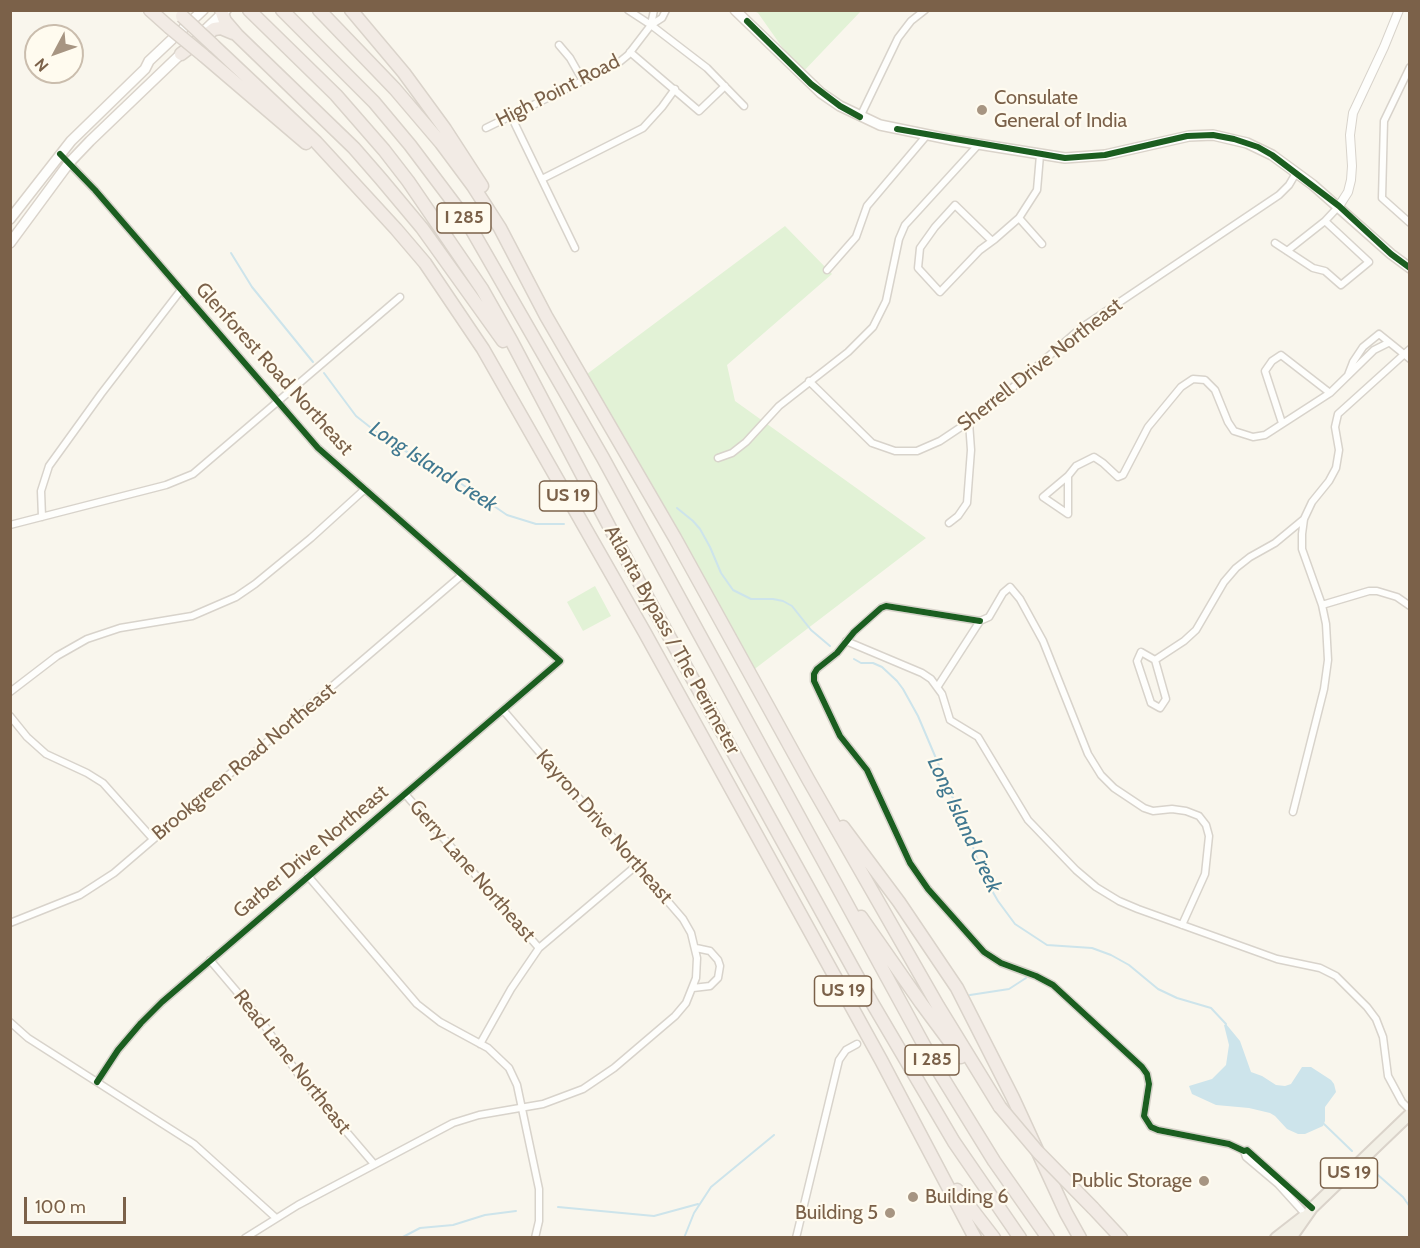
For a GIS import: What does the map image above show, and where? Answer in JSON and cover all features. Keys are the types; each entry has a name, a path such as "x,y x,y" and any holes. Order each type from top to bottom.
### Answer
{"highway":[{"path":"150,10 365,195"},
{"name":"Atlanta Bypass / The Perimeter","path":"282,10 374,102 465,219 603,458 955,1098 994,1161 1048,1238"},
{"path":"319,10 409,105 458,165 500,228 546,316 675,538 808,779 938,1006 1000,1107"},
{"path":"351,10 404,73 467,161 518,254 546,316"},
{"path":"223,12 229,26 237,35 354,148 422,228 476,301 545,405"},
{"name":"US 19","path":"179,13 316,142 365,195 425,263 483,349 645,633 939,1168 975,1238"},
{"name":"Atlanta Bypass / The Perimeter","path":"251,13 336,95 408,181 482,290 629,564 871,1001 954,1142 1020,1238"},
{"path":"181,54 214,29 221,28 237,35"},
{"path":"808,779 899,902 957,988 1013,1098 1066,1214 1080,1238"},
{"path":"830,874 937,1026 1000,1107 1038,1152 1121,1238"},
{"path":"939,1168 994,1238"}],"main road":[{"path":"10,219 60,154 203,10"},
{"path":"735,10 816,89 840,106 880,125 1065,158 1093,157 1187,136 1213,135 1258,147 1339,206 1390,254 1410,268"},
{"path":"10,243 69,164 90,141 223,12"},
{"name":"US 19","path":"1276,1238 1309,1211 1410,1112"},
{"name":"US 19","path":"1291,1238 1309,1211"}],"street":[{"path":"628,10 707,68 744,106"},
{"name":"High Point Road","path":"651,25 654,10"},
{"name":"High Point Road","path":"486,128 617,64 630,52 651,25 662,18 666,10"},
{"path":"860,117 898,38 911,21 925,10"},
{"path":"1287,251 1325,221 1348,192 1352,166 1350,135 1353,112 1399,10"},
{"path":"559,45 570,58 583,81"},
{"path":"630,52 699,111 725,86"},
{"path":"1410,67 1384,121 1382,198 1410,223"},
{"path":"542,179 643,128 675,89"},
{"path":"511,116 575,248"},
{"path":"827,270 856,237 867,206 927,135"},
{"path":"718,458 732,453 746,442 778,406 848,351 873,327 886,301 904,225 979,144"},
{"name":"Glenforest Road Northeast","path":"60,154 95,190 318,448 560,662"},
{"path":"992,241 956,205 935,226 920,248 918,268 940,292 980,250 992,241 1019,218 1037,190 1040,155"},
{"name":"Sherrell Drive Northeast","path":"809,381 872,443 895,452 917,451 940,441 988,409 1081,328 1279,195 1296,173"},
{"path":"1019,218 1042,244"},
{"path":"1275,243 1312,268 1325,272 1341,285 1369,262 1325,221"},
{"path":"42,517 40,491 49,466 181,290"},
{"path":"10,525 183,479 202,467 400,297"},
{"path":"1347,378 1353,362 1363,347 1379,334 1397,351 1407,351"},
{"path":"1068,476 1068,514 1043,497 1068,476 1076,466 1094,457 1118,477 1123,475 1148,427 1181,387 1193,379 1205,380 1215,390 1234,431 1253,437 1265,435 1313,406 1347,378 1374,350 1388,343"},
{"path":"1407,351 1410,359"},
{"path":"1293,812 1326,679 1328,643 1322,605 1302,549 1304,519 1312,502 1336,468 1339,450 1335,427 1338,414 1407,351"},
{"path":"1282,423 1264,371 1281,355 1330,393"},
{"path":"949,523 958,516 967,503 971,450 969,422"},
{"path":"10,693 57,656 87,639 120,628 192,615 214,608 236,597 311,538 365,489"},
{"path":"1155,660 1196,630 1224,582 1236,568 1275,543 1304,519"},
{"name":"Brookgreen Road Northeast","path":"10,924 91,889 114,873 462,575"},
{"path":"1182,925 1205,874 1209,836 1206,825 1199,816 1186,811 1172,809 1153,811 1144,808 1114,788 1101,775 1088,754 1043,641 1010,587 1003,593 989,617 980,621 886,606 880,608 846,640 837,653 816,669 814,681 840,736 867,770 910,862 928,889 984,952 1001,963 1036,975 1053,985 1142,1067 1149,1083 1144,1116 1151,1127 1247,1150 1309,1211"},
{"path":"1322,605 1369,591 1377,591 1397,597 1410,606"},
{"path":"938,686 980,621"},
{"path":"846,640 922,673 938,686 950,720 978,737 1028,820 1076,870 1096,887 1119,901 1182,925 1277,959 1320,968 1336,976 1376,1019 1383,1037 1388,1076 1410,1112"},
{"path":"1141,652 1155,660 1166,699 1160,708 1151,703 1137,661 1141,652"},
{"name":"Garber Drive Northeast","path":"98,1082 118,1050 141,1023 210,960 560,662"},
{"name":"Kayron Drive Northeast","path":"245,1238 276,1218 453,1123 479,1115 543,1104 565,1097 602,1077 675,1016 686,1003 693,988 697,968 696,948 683,919 503,710"},
{"path":"10,716 46,754 103,783 153,839"},
{"name":"Gerry Lane Northeast","path":"405,794 539,948"},
{"path":"480,1044 511,989 539,948 637,865"},
{"path":"308,876 417,1004 440,1022 496,1054 508,1068 517,1085 540,1197 539,1221 535,1238"},
{"path":"693,988 710,986 718,978 720,966 710,951 696,948"},
{"name":"Read Lane Northeast","path":"210,960 260,1019 303,1081 374,1164"},
{"path":"10,1022 28,1038 194,1144 276,1218"},
{"path":"796,1238 839,1060 846,1050 857,1044"}],"green space":[{"path":"754,11 861,11 801,74 758,13"},
{"path":"785,226 832,274 727,365 735,401 926,538 752,671 675,524 587,374"},
{"path":"595,586 611,616 583,631 567,602"}],"water":[{"path":"1226,1024 1240,1041 1251,1072 1276,1085 1285,1086 1291,1084 1302,1067 1311,1067 1331,1080 1336,1092 1325,1107 1323,1126 1305,1134 1298,1134 1287,1129 1270,1113 1249,1108 1216,1105 1192,1094 1189,1086 1212,1079 1226,1065 1229,1045 1224,1025"}],"waterway":[{"name":"Long Island Creek","path":"231,253 252,287 313,362"},
{"name":"Long Island Creek","path":"324,373 356,416 389,442 447,474 507,515 536,524 564,524"},
{"name":"Long Island Creek","path":"677,508 700,529 721,573 733,590 751,599 773,599 792,606 811,630 830,646"},
{"name":"Long Island Creek","path":"854,659 861,663 873,663 882,667 903,689 918,716 983,875 1015,924 1047,945 1092,948 1111,955 1129,965 1158,989 1177,998 1211,1008 1226,1024"},
{"path":"970,995 1009,989 1026,978"},
{"name":"Long Island Creek","path":"1324,1124 1352,1151"},
{"path":"684,1238 694,1213 711,1187 774,1135"},
{"name":"Long Island Creek","path":"1370,1168 1403,1197 1410,1207"},
{"path":"558,1207 654,1216 698,1204"},
{"path":"401,1238 420,1228 453,1225 485,1215 516,1211"}],"cycle path":[{"path":"747,21 811,84 840,106 860,117"},
{"path":"897,129 1065,158 1105,155 1187,136 1213,135 1234,139 1258,147 1272,155 1339,206 1391,254 1410,268"},
{"path":"60,154 95,190 318,448 560,661 162,1002 118,1050 97,1082"},
{"path":"980,621 886,606 854,632 837,653 814,674 814,681 840,736 867,770 910,863 928,889 984,952 1001,963 1053,985 1142,1067 1147,1074 1149,1084 1144,1116 1151,1127 1247,1150 1312,1208"}],"place":[{"name":"Consulate General of India","path":"982,110"},
{"name":"Public Storage","path":"1204,1181"},
{"name":"Building 6","path":"913,1197"},
{"name":"Building 5","path":"890,1213"}]}
